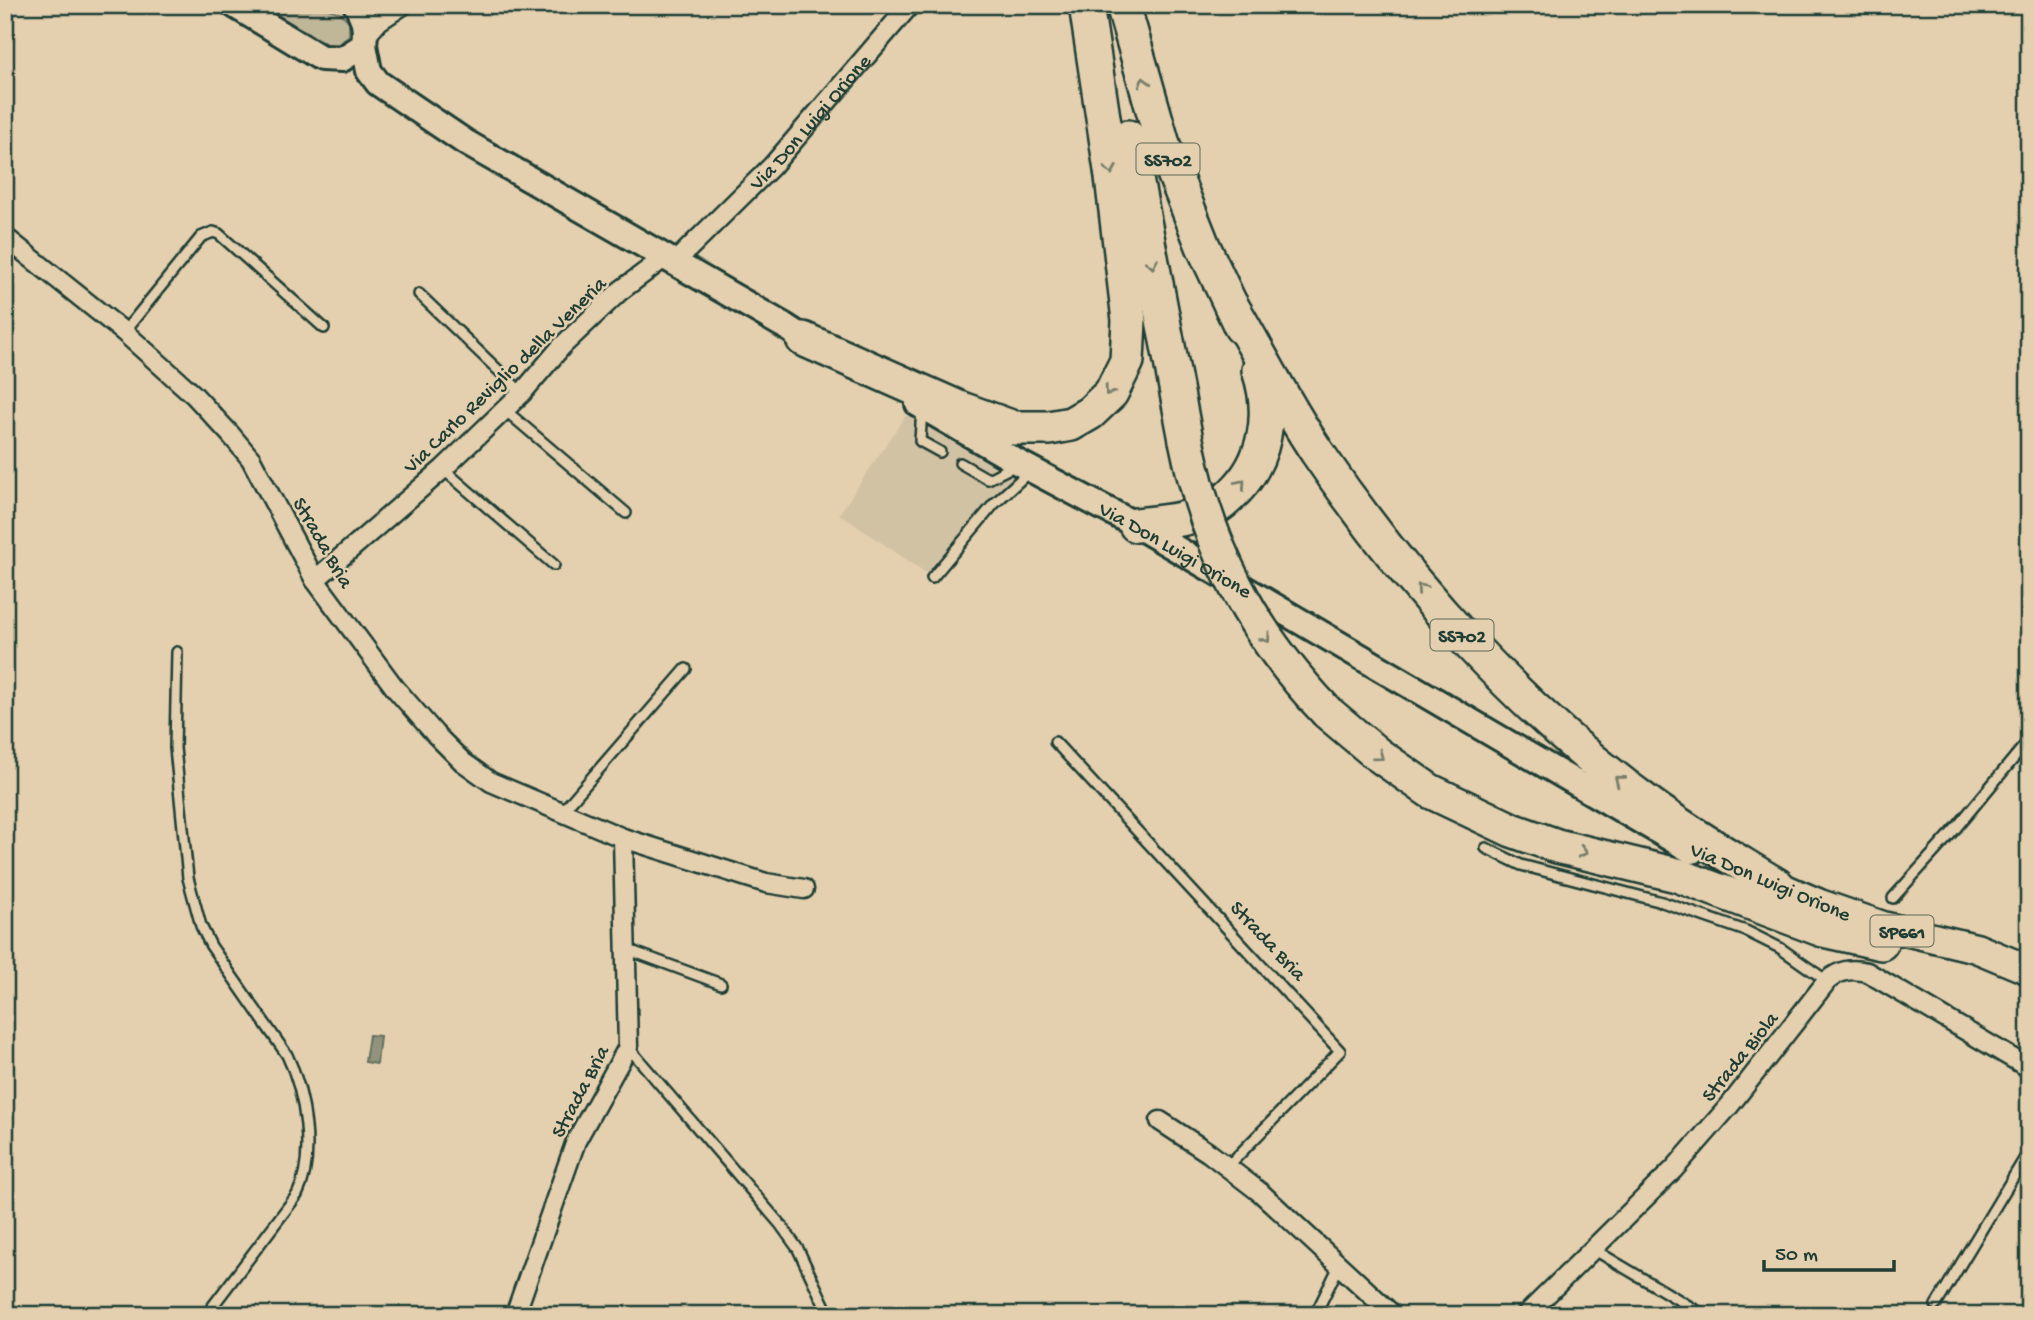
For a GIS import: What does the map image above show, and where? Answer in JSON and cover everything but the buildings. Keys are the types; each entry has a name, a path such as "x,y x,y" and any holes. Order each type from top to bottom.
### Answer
{"highway":[{"name":"SS702","path":"803,339 959,408 1014,428 1049,428 1071,424 1090,413 1111,393 1127,361 1129,320 1112,177 1086,5"},
{"name":"SS702","path":"1098,5 1128,139 1192,474 1219,555 1241,598 1263,635 1297,678 1327,712 1377,754 1430,791 1512,830 1557,846 1677,875 1823,930 1881,943"},
{"name":"SS702","path":"1124,5 1164,148 1203,246 1252,351 1267,402 1259,459 1243,484 1217,508 1178,521 1136,526"},
{"name":"SS702","path":"1231,305 1316,450 1360,512 1466,639 1523,698 1642,797 1778,886"}],"main road":[{"name":"Via Don Luigi Orione","path":"234,5 405,113 464,142 1025,466 1136,526 1764,895 1823,923 1881,943 1976,966 2029,988"},
{"name":"Via Don Luigi Orione","path":"356,5 363,16 366,29 364,41 369,71 378,83 464,142"},
{"path":"321,58 342,59 364,41"},
{"name":"Via Don Luigi Orione","path":"1674,841 1820,904 1883,926 1976,948 2029,971"}],"street":[{"path":"364,41 379,21 403,5"},
{"name":"Via Don Luigi Orione","path":"669,260 772,166 910,5"},
{"name":"Strada Bria","path":"5,237 124,332 194,395 251,459 315,580 396,688 463,762 491,782 623,838 766,883 804,889"},
{"name":"Via Carlo Reviglio della Veneria","path":"315,580 443,469 522,393 562,346 620,292 669,260"},
{"name":"Strada Bria","path":"515,1315 576,1141 628,1047 623,838"},
{"path":"1827,981 1846,970 1867,972 2027,1067"},
{"name":"Strada Biola","path":"1526,1315 1674,1169 1722,1114 1827,981"},
{"path":"1160,1121 1261,1193 1393,1315"}],"lane":[{"path":"124,332 201,237 212,232 219,234 324,328"},
{"path":"419,294 522,393"},
{"path":"923,406 920,441 940,452"},
{"path":"505,410 626,513"},
{"path":"960,463 988,479 1025,466"},
{"path":"932,578 1025,466"},
{"path":"443,469 554,565"},
{"path":"177,652 175,748 188,878 194,903 211,946 287,1055 296,1074 305,1126 306,1162 303,1184 206,1315"},
{"path":"561,813 686,669"},
{"path":"1893,898 2029,740"},
{"name":"Strada Bria","path":"1055,742 1340,1051 1227,1167"},
{"path":"1486,848 1521,865 1662,902 1746,931 1780,948 1827,981"},
{"path":"626,949 721,984"},
{"path":"628,1047 780,1224 798,1249 829,1315"},
{"path":"1936,1305 2029,1151"},
{"path":"1591,1248 1704,1315"},
{"path":"1315,1315 1339,1266"}],"shaded area":[{"path":"261,5 295,5 333,10 349,22 349,35 340,44 327,44"},
{"path":"906,415 1016,477 929,575 839,514"},
{"path":"369,1035 380,1036 377,1064 365,1062"}]}
